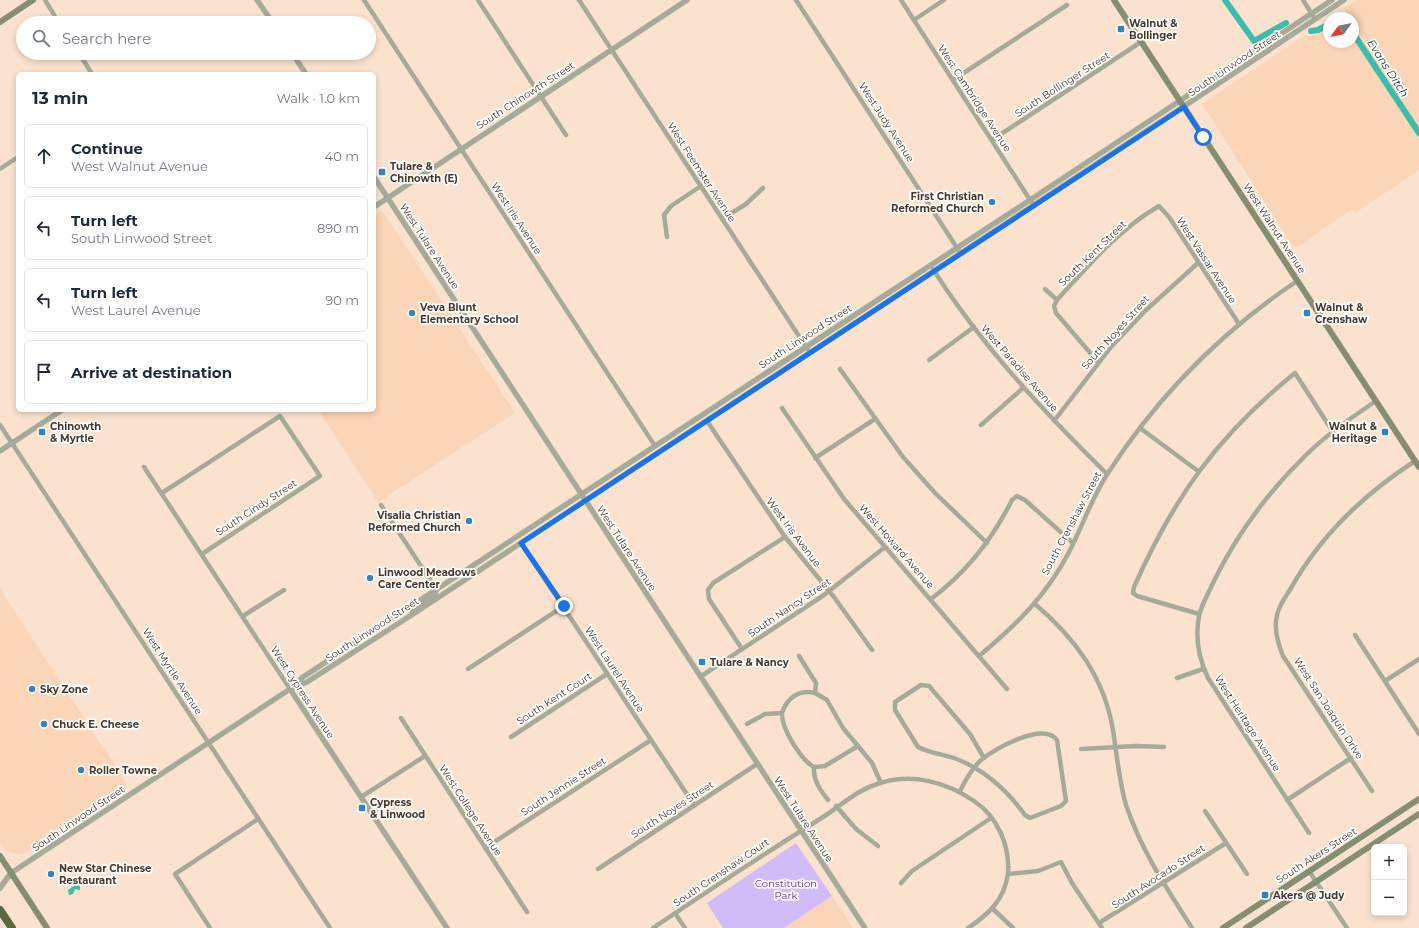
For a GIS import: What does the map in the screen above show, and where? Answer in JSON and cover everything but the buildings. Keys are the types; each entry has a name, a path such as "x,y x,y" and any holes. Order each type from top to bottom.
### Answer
{"highway":[{"path":"0,909 10,925"}],"main road":[{"path":"0,22 33,0"},
{"name":"West Walnut Avenue","path":"1114,0 1419,467"},
{"name":"South Akers Street","path":"1223,928 1419,799"},
{"path":"1246,928 1419,815"},
{"path":"0,856 47,928"}],"street":[{"path":"44,0 54,16"},
{"path":"258,0 268,16"},
{"name":"West Iris Avenue","path":"364,0 374,16"},
{"path":"478,0 566,134"},
{"name":"West Feemster Avenue","path":"579,0 810,353"},
{"name":"South Chinowth Street","path":"376,206 686,0"},
{"name":"West Judy Avenue","path":"796,0 962,254"},
{"name":"West Cambridge Avenue","path":"901,0 1034,206"},
{"path":"914,20 944,0"},
{"path":"1303,0 1315,19"},
{"name":"South Linwood Street","path":"290,689 307,682 410,616 962,254 1332,0"},
{"name":"South Linwood Street","path":"0,888 12,873 290,689 303,677 436,589 1030,200 1344,0"},
{"path":"953,80 1067,5"},
{"name":"West Iris Avenue","path":"376,18 655,446"},
{"name":"South Bollinger Street","path":"992,140 1141,42"},
{"path":"83,60 91,72"},
{"path":"297,60 305,72"},
{"path":"0,169 16,158"},
{"name":"West Tulare Avenue","path":"376,180 865,928"},
{"path":"667,237 664,215 671,206 701,186"},
{"path":"722,219 746,204 763,188"},
{"name":"West Vassar Avenue","path":"1159,206 1169,217 1239,324"},
{"name":"South Kent Street","path":"1057,300 1116,239 1146,214 1159,206"},
{"name":"South Noyes Street","path":"1054,421 1098,362 1145,311 1198,263"},
{"name":"West Paradise Avenue","path":"930,265 974,327 1023,388 1107,474"},
{"name":"South Crenshaw Street","path":"979,656 1008,632 1035,604 1060,568 1107,474 1140,428 1172,389 1203,356 1239,324 1297,281"},
{"path":"1045,289 1057,300 1054,306 1056,313 1098,362"},
{"path":"929,360 974,327"},
{"path":"840,369 903,457 929,487 987,543"},
{"path":"1200,614 1137,596 1133,593 1134,587 1153,544 1177,502 1198,471 1237,425 1295,373 1333,432"},
{"path":"981,425 1023,388"},
{"name":"West Heritage Avenue","path":"1309,833 1220,698 1204,669 1197,634 1200,614 1223,562 1262,504 1307,454 1333,432 1376,402"},
{"name":"West Howard Avenue","path":"782,408 844,499 1007,689"},
{"path":"0,451 59,412"},
{"name":"South Cindy Street","path":"162,493 280,416 320,476 202,554"},
{"path":"815,458 875,419"},
{"name":"West Iris Avenue","path":"707,421 785,536 872,650"},
{"name":"West Myrtle Avenue","path":"0,425 330,928"},
{"path":"1140,428 1198,471"},
{"path":"655,446 666,448"},
{"name":"West San Joaquin Drive","path":"1372,791 1283,656 1276,633 1276,620 1280,607 1314,552 1335,526 1358,504 1415,461"},
{"name":"West Cypress Avenue","path":"144,467 447,928"},
{"path":"931,599 954,581 973,562 987,543 1012,500 1018,496 1025,500 1073,543"},
{"path":"381,505 436,589 435,595 417,606 410,616"},
{"path":"742,649 709,599 708,590 713,583 785,536"},
{"path":"509,542 518,540 521,543"},
{"name":"West Laurel Avenue","path":"521,543 694,805"},
{"name":"South Nancy Street","path":"700,677 829,592 885,547"},
{"path":"243,616 284,590"},
{"path":"1035,604 1054,620 1073,640 1086,660 1099,686 1108,712 1115,747 1118,773 1127,806 1148,858 1192,928"},
{"path":"468,669 564,606"},
{"path":"1355,635 1419,734"},
{"path":"799,656 816,683 816,693"},
{"path":"1385,681 1419,659"},
{"path":"1177,678 1204,669"},
{"name":"South Kent Court","path":"511,737 607,674"},
{"path":"960,791 974,767 984,758 1024,737 1047,733 1054,736 1057,740 1066,801 1061,806 1030,818 1025,815 1003,788 974,767 954,758 918,747 896,710 895,702 921,685 929,686 970,734 984,758"},
{"path":"858,746 824,766 814,767 805,760 785,730 782,713 788,700 796,694 809,691 828,700 843,728 858,746 872,763 880,783"},
{"path":"747,724 765,714 782,713"},
{"name":"West College Avenue","path":"401,718 527,912"},
{"name":"South Jennie Street","path":"485,848 651,740"},
{"path":"1081,749 1151,746 1164,747"},
{"path":"361,797 425,756"},
{"path":"1287,800 1351,758"},
{"name":"South Noyes Street","path":"598,869 757,764"},
{"path":"814,767 814,778 828,800"},
{"path":"800,830 827,815 836,806 857,792 880,783 902,779 926,780 960,791 978,804 1002,833 1006,845 1009,865 1007,883 1000,899 993,909 968,928"},
{"path":"836,806 856,829 878,846"},
{"path":"1205,811 1247,874"},
{"path":"901,883 912,871 991,818"},
{"path":"210,928 175,874 258,819"},
{"name":"South Crenshaw Court","path":"653,928 800,830"},
{"name":"South Avocado Street","path":"1099,923 1226,843"},
{"path":"1008,874 1038,871 1062,862 1072,882 1102,928"},
{"path":"1310,871 1347,928"},
{"path":"993,909 1013,928"},
{"path":"675,913 685,928"}],"shaded area":[{"path":"1357,0 1419,0 1419,170 1355,213 1352,209 1297,247 1292,245 1202,104 1304,36 1312,36 1323,31 1323,48 1359,48 1359,42 1364,40 1359,32 1359,12 1346,12 1344,8"},
{"name":"Veva Blunt Elementary School","path":"380,211 384,213 515,413 378,502 319,412 376,412 376,214"},
{"path":"0,589 127,784 22,855 6,851 0,842"},
{"path":"832,896 853,928 784,928"}],"green space":[{"name":"Constitution Park","path":"796,843 832,896 784,928 723,928 707,903"}],"water":[{"path":"75,885 80,886 80,890 75,889 73,894 69,895 68,890"}],"waterway":[{"name":"Evans Ditch","path":"1225,0 1254,41 1286,23"},
{"name":"Evans Ditch","path":"1311,31 1323,27"},
{"name":"Evans Ditch","path":"1359,42 1419,133"}],"place":[{"name":"Walnut & Bollinger","path":"1121,29"},
{"name":"Tulare & Chinowth (E)","path":"382,172"},
{"name":"First Christian Reformed Church","path":"992,202"},
{"name":"Veva Blunt Elementary School","path":"412,313"},
{"name":"Walnut & Crenshaw","path":"1307,313"},
{"name":"Chinowth & Myrtle","path":"42,432"},
{"name":"Walnut & Heritage","path":"1385,432"},
{"name":"Visalia Christian Reformed Church","path":"469,521"},
{"name":"Linwood Meadows Care Center","path":"370,578"},
{"name":"Tulare & Nancy","path":"702,662"},
{"name":"Sky Zone","path":"32,689"},
{"name":"Chuck E. Cheese","path":"44,724"},
{"name":"Roller Towne","path":"81,770"},
{"name":"Cypress & Linwood","path":"362,808"},
{"name":"New Star Chinese Restaurant","path":"51,874"},
{"name":"Akers @ Judy","path":"1265,895"}],"route":[{"path":"564,606 521,543 1184,107 1203,137"}]}
